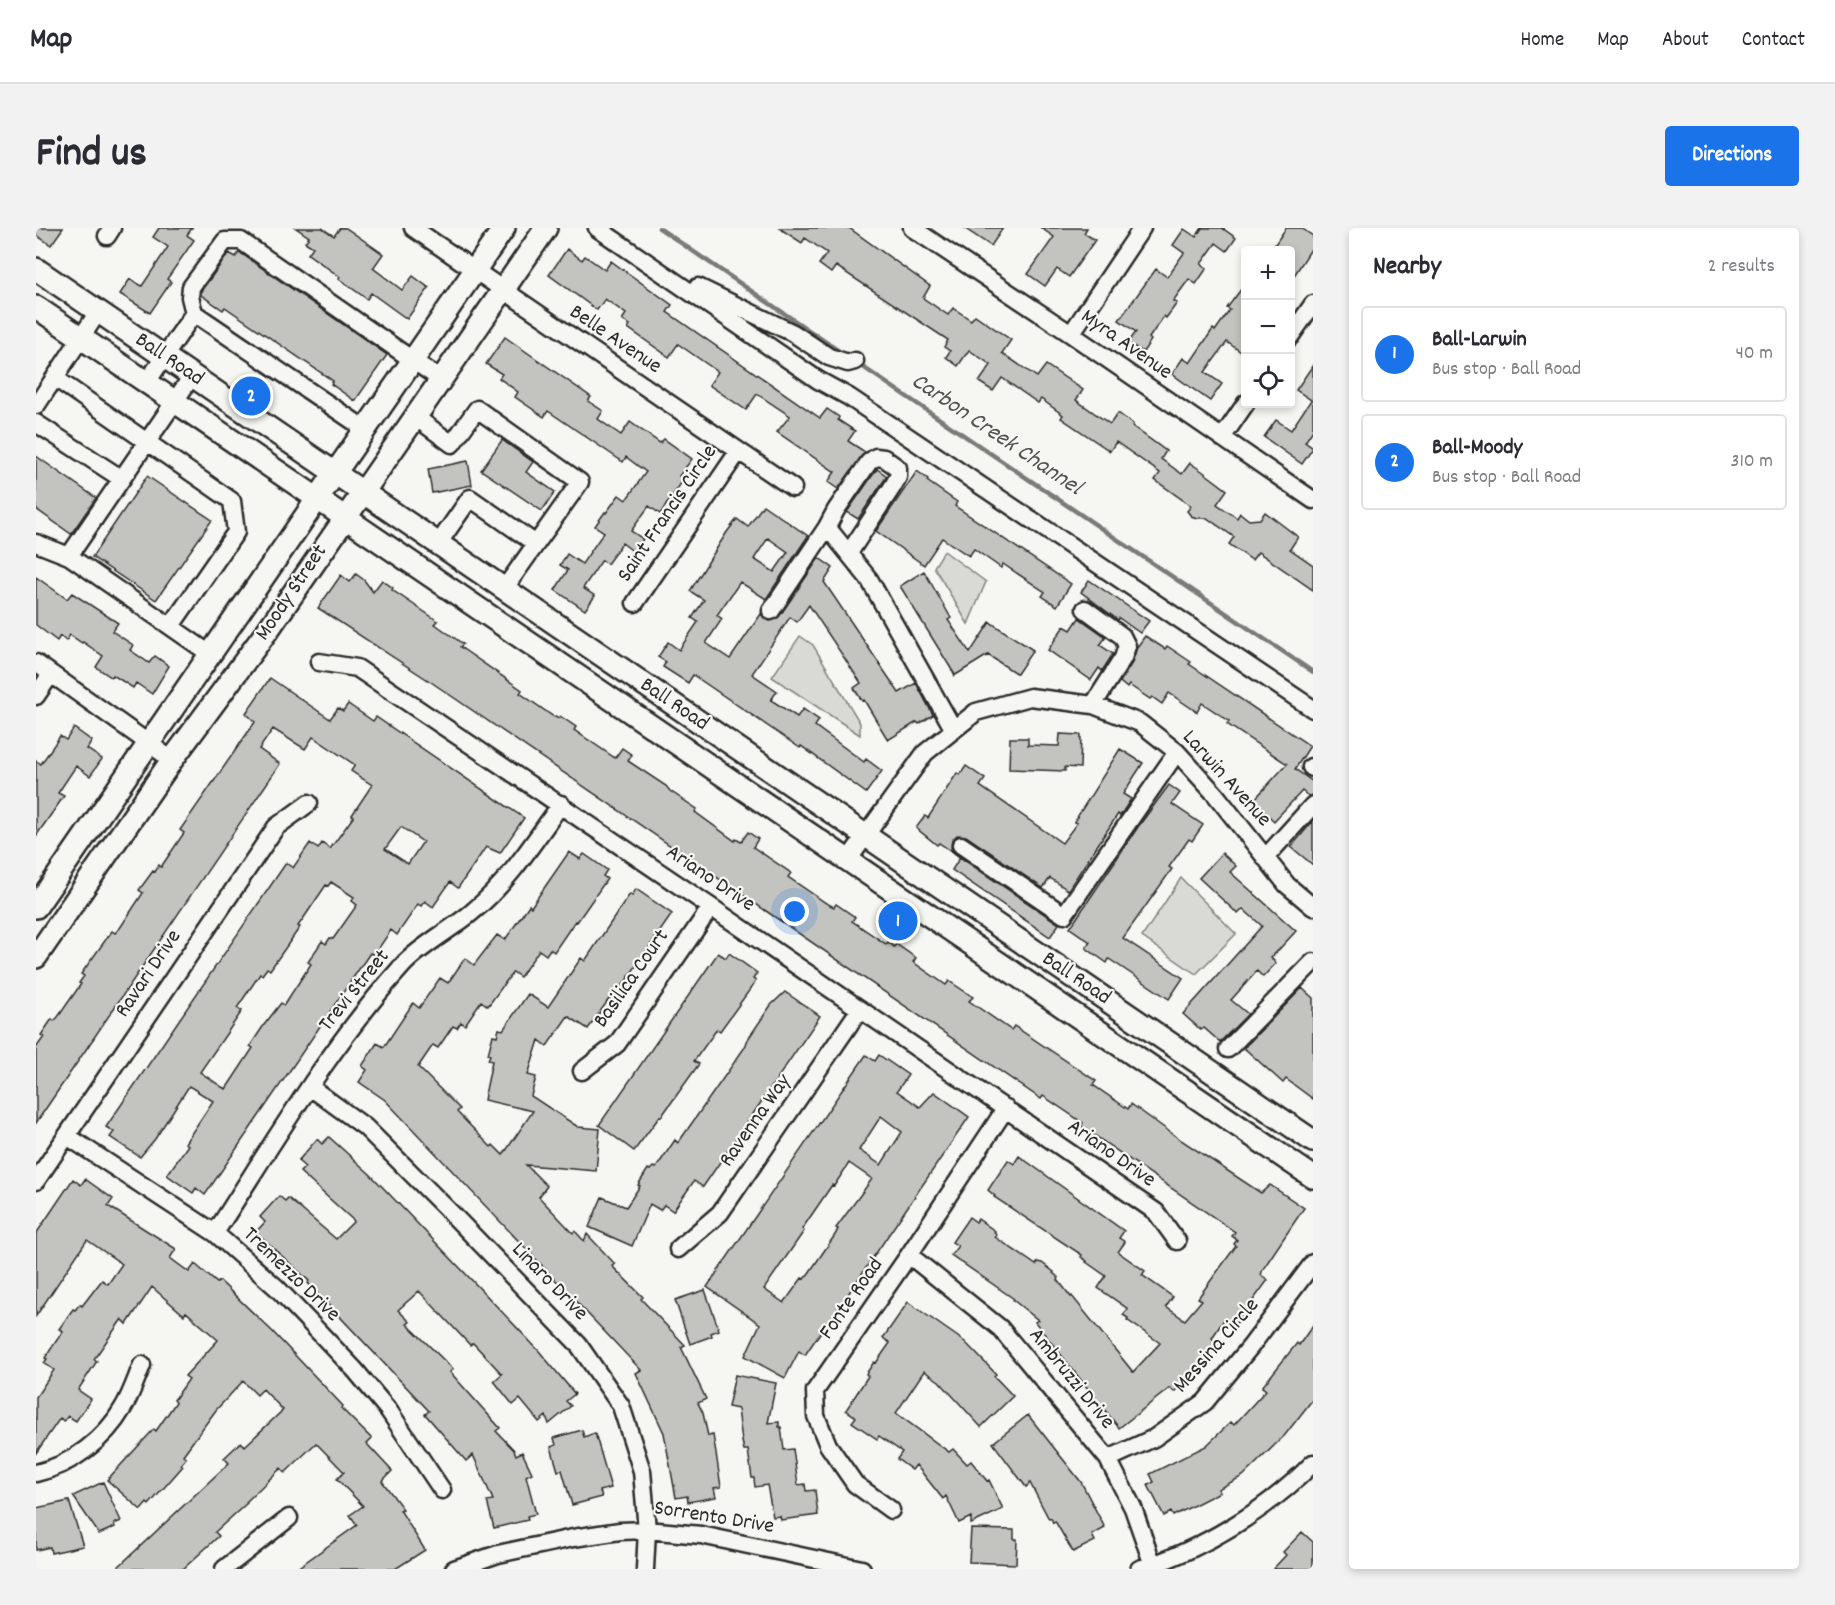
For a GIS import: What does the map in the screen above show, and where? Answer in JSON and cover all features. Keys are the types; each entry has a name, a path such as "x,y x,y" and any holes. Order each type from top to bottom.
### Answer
{"main road":[{"name":"Moody Street","path":"36,907 504,228"},
{"name":"Moody Street","path":"36,957 172,760 250,655 546,228"},
{"name":"Ball Road","path":"36,269 1313,1142"},
{"name":"Ball Road","path":"36,307 1313,1177"}],"street":[{"name":"Belle Avenue","path":"413,228 738,452 794,488"},
{"path":"597,228 818,380 849,397 1313,709"},
{"path":"1071,334 1142,228"},
{"name":"Myra Avenue","path":"918,230 1313,500"},
{"path":"365,429 194,313 190,297 191,287 225,241 241,241 440,379"},
{"path":"651,265 793,333 829,357 848,363 855,361"},
{"path":"1295,330 1313,304"},
{"path":"36,406 98,312"},
{"path":"147,382 194,313"},
{"path":"69,556 192,376"},
{"path":"55,378 232,501 236,532 171,626"},
{"path":"1222,438 1242,408"},
{"path":"414,416 452,444 477,409 580,482 504,589"},
{"path":"36,423 122,479"},
{"name":"Saint Francis Circle","path":"635,603 738,452"},
{"path":"771,611 869,462 876,457 884,458 898,468 898,477 849,553"},
{"path":"438,544 470,498 536,543"},
{"path":"827,526 869,579 954,730"},
{"path":"36,543 69,556 210,654"},
{"path":"1085,609 1122,636 1127,646 1123,658 1093,705"},
{"name":"Ariano Drive","path":"319,662 357,668 561,804 1155,1212 1177,1241"},
{"path":"36,663 172,760"},
{"path":"36,696 51,674"},
{"name":"Larwin Avenue","path":"848,860 925,753 976,712 1030,697 1093,705 1140,723 1177,752 1215,794 1287,885 1313,907"},
{"path":"961,845 1064,915 1177,752"},
{"name":"Ravari Drive","path":"36,1181 276,827 309,803"},
{"name":"Trevi Street","path":"215,1233 310,1087 361,1016 405,963 473,912 511,874 561,804"},
{"path":"1265,858 1313,804"},
{"name":"Basilica Court","path":"582,1071 617,1044 711,906"},
{"path":"1228,1049 1313,962"},
{"name":"Ravenna Way","path":"678,1249 720,1213 860,1009"},
{"name":"Linaro Drive","path":"310,1087 365,1127 578,1344 621,1406 642,1470 647,1530 645,1569"},
{"name":"Fonte Road","path":"891,1510 855,1484 828,1445 816,1416 815,1391 909,1255 1006,1108"},
{"name":"Tremezzo Drive","path":"67,1136 215,1233 277,1288 355,1370 389,1411 442,1490"},
{"name":"Ambruzzi Drive","path":"909,1255 1000,1328 1108,1459 1133,1508 1146,1567"},
{"name":"Messina Circle","path":"1108,1459 1154,1438 1205,1402 1251,1346 1313,1263"},
{"path":"36,1473 70,1460 95,1443 123,1408 142,1365"},
{"path":"1146,1567 1244,1519 1286,1489 1313,1463"},
{"path":"224,1569 289,1518"},
{"name":"Sorrento Drive","path":"454,1569 498,1554 573,1538 620,1531 647,1530 701,1535 862,1569"}],"shaded area":[{"path":"944,551 986,582 968,624 934,567"},
{"path":"800,636 813,645 860,723 860,735 772,677"},
{"path":"1181,878 1236,934 1196,974 1142,937"}],"building":[{"path":"36,228 63,228 51,245 36,235"},
{"path":"159,228 192,228 187,235 194,240 167,279 171,282 150,313 120,294 130,279 142,286 168,247 153,237"},
{"path":"296,228 322,228 334,236 340,228 346,228 383,254 373,268 402,290 413,276 429,288 407,319 371,293 367,299 308,254 313,247 305,242 309,237"},
{"path":"779,228 849,228 930,286 923,298 948,315 953,308 971,320 975,315 1011,340 1002,353 1037,377 1046,365 1083,390 1076,400 1110,424 1118,413 1166,451 1161,459 1182,474 1190,463 1202,471 1227,490 1217,504 1237,518 1240,513 1249,520 1260,519 1265,512 1298,537 1290,549 1313,565 1313,590 1258,552 1252,560 1229,544 1234,537 1207,518 1191,516 1187,511 1191,506 1155,480 1160,473 1116,442 1110,451 1061,418 1063,415 1041,399 1038,403 1002,378 993,391 979,382 991,365 969,350 958,366 946,357 950,351 944,347 948,340 836,266 831,273 819,264 827,253 805,238 802,243"},
{"path":"964,228 1003,228 991,246"},
{"path":"1041,228 1087,228 1084,233 1095,240 1069,277 1057,269 1045,286 1028,274 1054,237"},
{"path":"1202,228 1222,228 1236,238 1227,251 1216,243 1201,264 1207,268 1196,284 1189,279 1173,301 1177,303 1166,318 1164,316 1149,338 1151,340 1143,352 1128,343 1136,332 1119,320 1156,269 1167,277 1184,253 1173,245 1184,229 1196,237"},
{"path":"1286,228 1301,228 1313,236 1313,246 1295,274 1295,246 1274,246"},
{"path":"567,249 582,260 585,256 605,270 611,261 672,305 667,312 820,418 827,409 839,417 838,420 855,431 848,441 865,452 838,489 828,482 835,472 777,432 790,416 757,394 746,410 709,385 718,372 678,344 669,357 628,328 630,325 622,320 626,314 605,299 597,310 549,275"},
{"path":"239,252 387,355 355,401 331,384 333,381 225,307 223,310 201,295 201,291 229,253 236,257"},
{"path":"1241,289 1241,352 1227,342 1205,372 1222,384 1210,401 1172,374 1183,358 1190,363 1213,329 1215,331 1230,310 1227,308"},
{"path":"505,337 591,397 588,401 603,411 598,419 621,435 630,422 660,443 664,439 692,459 679,476 684,479 660,514 649,506 631,531 643,539 634,552 622,543 607,564 602,560 583,588 595,596 585,610 555,590 568,570 560,565 567,554 582,564 604,532 595,526 619,495 626,500 646,472 626,457 623,462 548,411 544,417 515,397 518,392 499,378 502,374 486,364"},
{"path":"1313,365 1313,430 1305,442 1313,448 1302,464 1264,437 1276,420 1291,430 1311,400 1296,390"},
{"path":"502,440 533,462 526,472 555,492 542,511 481,470"},
{"path":"36,456 96,498 71,534 36,509"},
{"path":"468,461 472,485 432,493 428,469"},
{"path":"877,469 887,476 858,519 847,512"},
{"path":"917,471 957,502 955,506 1071,584 1057,606 1042,596 1045,592 1003,564 1001,568 974,549 969,556 942,538 924,565 876,531"},
{"path":"147,476 212,520 156,600 92,557"},
{"path":"763,505 808,536 766,599 740,582 717,615 722,619 706,643 730,659 761,614 770,621 779,617 819,558 833,568 824,582 899,693 916,683 933,715 888,740 864,700 862,701 854,688 861,683 809,605 797,622 790,617 752,674 777,691 771,700 797,717 803,709 819,720 815,726 864,762 866,759 882,771 866,793 801,746 800,748 693,675 688,683 663,667 666,662 658,657 668,642 679,650 698,622 692,618 704,600 690,591 727,532 737,519 748,527","holes":["768,538 788,552 774,572 754,559"]},
{"path":"924,571 951,618 948,620 970,653 990,622 1033,650 1017,674 988,655 954,676 900,586"},
{"path":"356,574 373,592 382,580 393,588 392,590 438,621 435,624 463,644 460,647 522,690 520,693 554,717 559,718 560,716 576,727 574,730 615,758 622,748 632,755 628,761 697,809 695,812 735,841 736,839 741,842 748,832 758,839 753,847 791,873 788,877 826,903 834,907 836,904 855,917 852,921 886,944 888,942 894,947 896,944 916,958 913,962 946,985 949,981 973,997 969,1001 1011,1030 1014,1026 1096,1081 1093,1085 1128,1109 1131,1104 1261,1193 1270,1185 1304,1208 1263,1269 1261,1275 1268,1280 1235,1325 1225,1318 1212,1338 1218,1344 1198,1369 1174,1392 1170,1388 1119,1428 1035,1322 1038,1320 1014,1299 951,1255 958,1246 952,1242 969,1217 976,1222 978,1219 995,1231 997,1235 995,1237 1036,1265 1038,1262 1042,1263 1054,1272 1071,1297 1133,1372 1160,1343 1127,1320 1128,1318 1123,1315 1128,1309 1098,1288 1106,1276 1086,1262 1081,1257 1082,1255 994,1197 988,1190 1008,1160 1014,1164 1019,1156 1124,1231 1119,1238 1125,1242 1118,1252 1145,1271 1142,1275 1173,1297 1166,1307 1185,1320 1202,1300 1198,1298 1236,1246 1234,1244 1237,1240 1232,1236 1235,1232 1081,1126 1083,1123 1043,1096 1041,1099 431,682 318,608 341,575 350,582"},
{"path":"36,577 67,599 72,593 118,623 112,631 133,645 130,650 149,663 155,656 169,666 152,694 136,683 133,688 96,667 103,656 83,642 70,635 66,641 60,636 57,641 36,625"},
{"path":"1089,580 1149,621 1140,633 1119,618 1118,620 1081,592"},
{"path":"1079,618 1106,637 1100,645 1113,654 1102,671 1099,668 1091,680 1048,650 1064,626 1071,630"},
{"path":"1145,636 1165,649 1167,646 1191,662 1189,664 1310,746 1295,769 1313,782 1313,795 1308,796 1302,791 1274,821 1253,801 1287,764 1227,724 1229,721 1202,703 1197,712 1169,693 1162,704 1129,685 1127,688 1120,682"},
{"path":"270,678 330,719 338,708 343,711 348,704 373,721 376,717 524,818 500,853 486,847 458,888 450,882 433,907 425,901 421,906 418,904 397,935 391,930 374,955 370,953 205,1195 196,1188 193,1193 167,1175 188,1145 185,1143 213,1101 189,1086 155,1139 140,1157 110,1137 114,1132 106,1127 286,863 293,868 310,843 318,849 322,843 330,849 354,816 352,815 372,785 351,771 355,765 313,737 305,749 273,729 259,749 280,764 36,1123 36,1048 44,1037 41,1035 52,1019 54,1021 58,1017 81,984 79,983 84,976 81,974 112,931 115,933 120,928 143,893 139,890 153,871 155,872 159,865 161,867 184,833 180,830 255,722 246,713","holes":["401,827 423,842 408,864 385,849","331,882 354,897 352,901 357,905 333,939 330,938 326,944 322,941 308,962 311,964 284,1005 281,1003 264,1025 250,1046 253,1048 226,1089 222,1087 200,1072 242,1011 237,1008 260,974 262,975 267,968 270,970 326,885 328,886"]},
{"path":"74,728 92,741 87,749 102,759 90,776 76,766 58,793 64,796 36,836 36,761 41,764 60,736 66,740"},
{"path":"1060,734 1081,735 1080,768 1065,767 1065,771 1009,769 1010,738 1028,738 1028,745 1059,746"},
{"path":"1120,749 1143,763 1123,794 1131,799 1120,816 1118,814 1068,890 1050,878 1043,888 966,836 957,835 952,840 951,849 954,853 939,843 937,845 916,828 925,816 928,818 957,773 960,775 966,766 985,779 980,786 1062,843 1077,823 1074,822"},
{"path":"1169,785 1180,793 1172,804 1203,825 1192,841 1189,839 1169,867 1172,869 1123,938 1183,978 1169,999 1109,959 1107,963 1086,948 1090,942 1070,928"},
{"path":"1313,821 1313,865 1291,847"},
{"path":"569,852 580,859 584,854 607,870 603,876 607,879 577,922 575,921 554,952 550,949 546,955 539,950 520,977 513,972 488,1006 481,1001 465,1025 461,1022 457,1028 453,1026 438,1048 433,1045 418,1067 460,1109 457,1112 491,1147 493,1145 503,1155 533,1111 484,1100 492,1061 488,1060 490,1055 488,1054 493,1035 497,1036 499,1029 503,1030 528,994 548,1007 581,958 585,961 630,894 632,896 636,889 672,914 612,1001 609,999 588,1029 568,1016 547,1046 539,1040 528,1075 536,1077 531,1096 578,1127 600,1129 596,1171 526,1165 547,1186 539,1197 573,1233 575,1231 584,1241 587,1234 615,1264 612,1266 643,1297 641,1299 685,1345 681,1347 706,1399 698,1403 703,1413 708,1436 713,1435 721,1487 714,1488 716,1497 688,1502 687,1496 676,1498 664,1433 636,1373 641,1370 385,1100 359,1082 367,1070 362,1066 377,1043 384,1047 413,1003 419,1008 440,978 448,983 465,958 474,965 497,935 505,940"},
{"path":"1222,853 1236,866 1230,872 1296,931 1271,958 1276,963 1263,977 1257,971 1231,1000 1248,1014 1220,1042 1204,1028 1201,1030 1183,1014 1262,926 1243,909 1238,914 1199,878"},
{"path":"960,857 1059,924 1050,937 952,870"},
{"path":"718,953 726,958 729,953 757,973 753,979 756,981 720,1031 717,1029 694,1061 699,1064 634,1151 599,1125"},
{"path":"1302,988 1313,998 1313,1099 1286,1079 1283,1083 1244,1048"},
{"path":"785,992 820,1016 703,1187 694,1181 673,1211 664,1205 660,1210 650,1204 632,1246 589,1227 602,1197 626,1207 648,1169 656,1168 675,1140 678,1143 745,1047 771,1005"},
{"path":"866,1055 875,1061 879,1055 908,1075 897,1091 920,1107 934,1092 969,1117 827,1325 805,1355 799,1351 785,1378 745,1356 760,1324 707,1287","holes":["881,1116 902,1132 881,1165 859,1150","849,1163 872,1179 836,1228 838,1229 835,1235 809,1273 804,1279 802,1278 784,1303 764,1289 804,1231 802,1229"]},
{"path":"329,1137 370,1174 486,1295 539,1351 575,1394 566,1401 571,1406 549,1424 546,1416 539,1422 520,1399 513,1405 494,1381 502,1374 473,1343 470,1345 419,1291 398,1310 410,1322 407,1324 453,1369 450,1372 500,1428 496,1431 516,1455 522,1452 532,1473 526,1476 536,1514 527,1516 528,1520 494,1528 487,1501 493,1500 473,1455 466,1461 425,1414 429,1411 308,1283 309,1281 256,1232 265,1222 260,1217 279,1196 285,1201 288,1198 336,1239 354,1221 300,1172 305,1167 298,1161 317,1139 322,1144"},
{"path":"73,1179 81,1185 85,1179 113,1199 108,1206 176,1249 170,1258 189,1272 195,1264 217,1283 220,1281 272,1331 372,1439 367,1444 392,1471 382,1481 403,1509 400,1510 425,1550 395,1569 296,1569 357,1525 350,1515 363,1506 337,1479 344,1472 316,1443 285,1473 281,1468 215,1532 219,1536 183,1569 116,1569 229,1463 224,1458 241,1442 245,1446 283,1410 263,1389 257,1395 243,1381 216,1410 183,1455 186,1458 181,1464 183,1466 149,1505 147,1503 141,1510 107,1480 154,1429 156,1431 189,1379 185,1376 218,1340 152,1287 127,1324 122,1319 94,1359 97,1361 78,1390 91,1399 76,1421 68,1416 64,1421 60,1418 36,1453 36,1397 54,1370 44,1363 47,1359 45,1358 63,1331 59,1329 73,1309 75,1310 80,1304 82,1306 102,1280 108,1284 122,1264 87,1240 36,1316 36,1234"},
{"path":"705,1290 719,1330 711,1333 712,1336 690,1344 675,1300"},
{"path":"908,1302 965,1342 996,1374 994,1376 1013,1396 981,1427 939,1381 924,1371 896,1413 949,1452 953,1449 967,1464 971,1461 987,1481 989,1480 1003,1509 971,1524 971,1517 959,1523 946,1496 943,1499 916,1465 912,1470 897,1459 902,1452 879,1436 877,1439 852,1422 856,1417 846,1410 868,1376 866,1374 890,1343 883,1338"},
{"path":"1313,1325 1313,1399 1285,1435 1243,1476 1218,1489 1220,1492 1173,1516 1171,1512 1164,1516 1148,1485 1154,1482 1150,1474 1206,1446 1231,1422 1234,1425 1266,1390 1262,1387 1297,1343 1299,1345"},
{"path":"735,1375 776,1383 768,1423 779,1422 784,1450 793,1449 798,1485 805,1484 806,1491 815,1490 818,1515 781,1520 780,1516 773,1517 767,1485 755,1487 748,1450 744,1450 742,1441 738,1409 728,1407"},
{"path":"1028,1415 1081,1482 1105,1528 1092,1535 1095,1541 1073,1552 1055,1521 1053,1523 1051,1518 1049,1519 1030,1483 1026,1487 993,1443"},
{"path":"582,1430 584,1437 595,1433 611,1488 600,1491 602,1497 572,1505 562,1470 558,1471 551,1447 556,1445 554,1438"},
{"path":"103,1482 121,1521 114,1524 115,1527 99,1534 73,1496"},
{"path":"69,1501 83,1546 51,1553 50,1547 36,1550 36,1508"},
{"path":"971,1529 1014,1530 1014,1539 1017,1539 1016,1564 969,1562"},
{"path":"1302,1532 1313,1542 1313,1569 1273,1569 1286,1555 1283,1552"}],"waterway":[{"name":"Carbon Creek Channel","path":"659,228 845,355"},
{"name":"Carbon Creek Channel","path":"857,363 1313,672"}],"place":[{"name":"Ball-Moody","path":"251,396"},
{"name":"Ball-Larwin","path":"898,921"}]}
